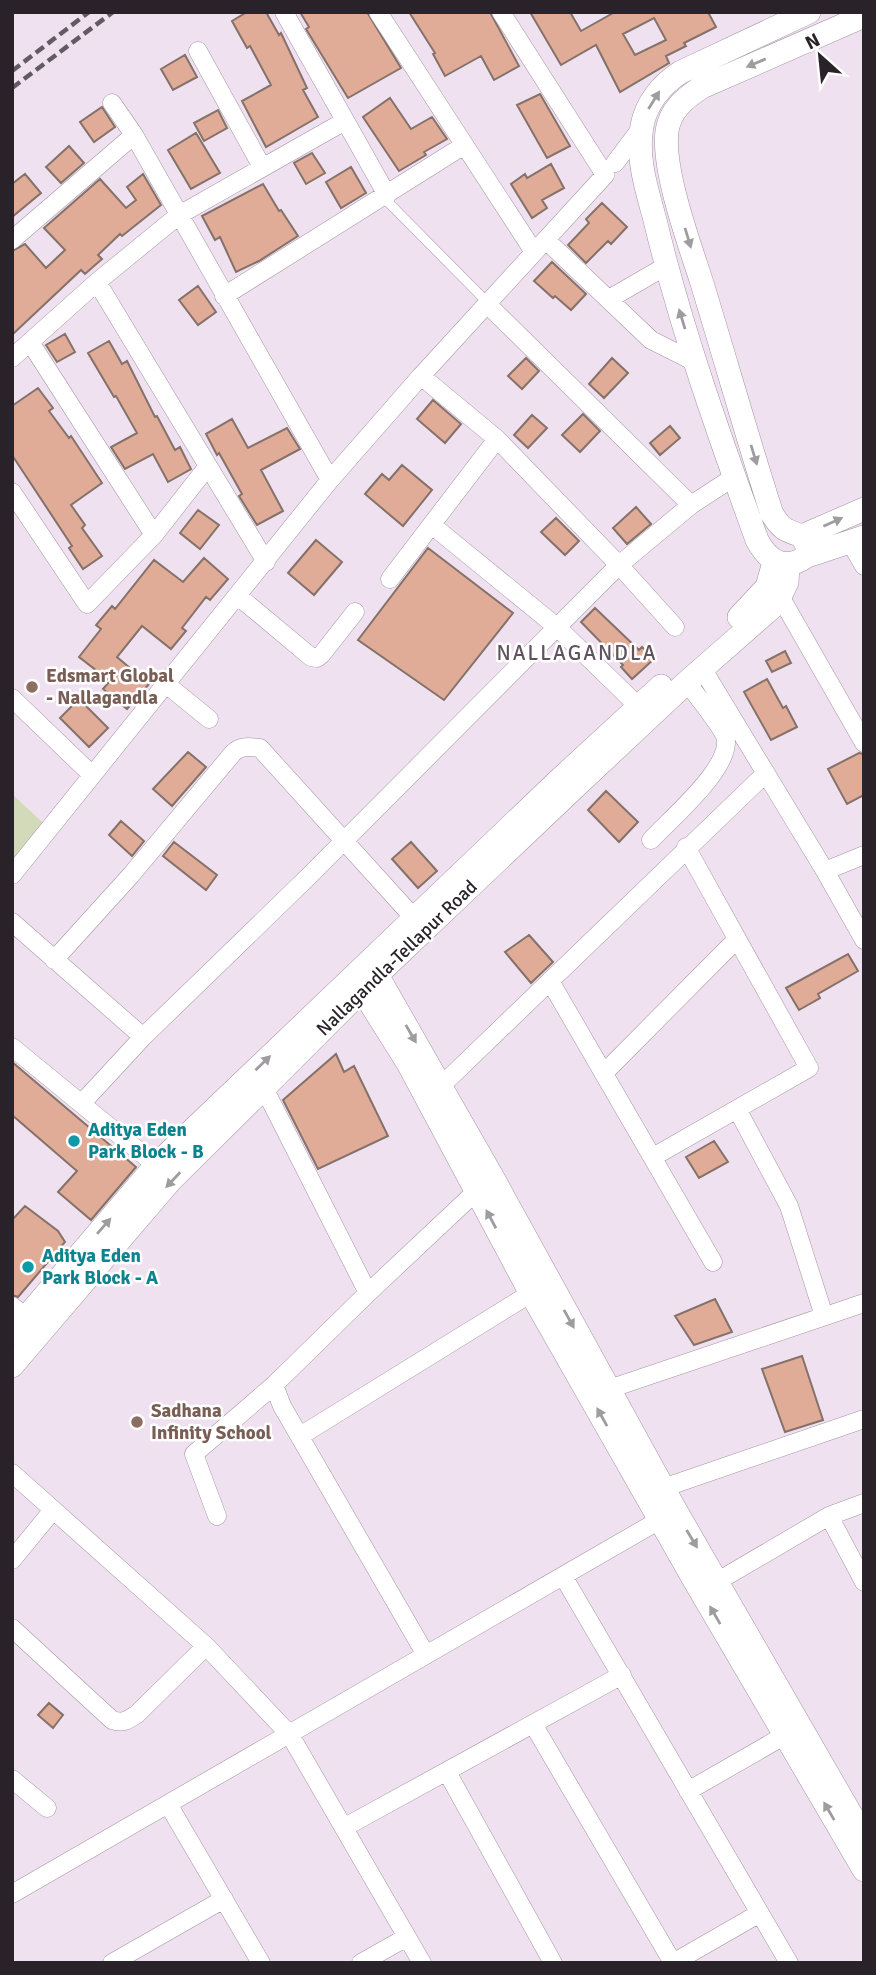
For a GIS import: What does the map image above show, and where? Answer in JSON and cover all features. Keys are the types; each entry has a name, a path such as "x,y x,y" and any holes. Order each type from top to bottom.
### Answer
{"street":[{"path":"284,12 385,196"},
{"path":"378,12 463,146 540,246 609,299 651,340 695,362"},
{"path":"501,12 610,169"},
{"path":"12,875 330,480 610,169 642,127 652,102 668,80 807,13 817,37"},
{"path":"864,16 702,87 687,96 673,111 667,130 667,155 680,211 770,507 780,527 786,532 793,554 787,582 780,598 864,743"},
{"path":"198,51 262,167"},
{"path":"112,103 134,135 330,480"},
{"path":"12,358 97,282 179,215 345,121"},
{"path":"642,127 641,163 666,266 695,362 757,540 767,556 793,554 857,540 864,566"},
{"path":"12,240 134,135"},
{"path":"224,296 463,146"},
{"path":"609,299 666,266"},
{"path":"97,282 266,562"},
{"path":"487,303 691,505"},
{"path":"30,342 154,535"},
{"path":"421,376 497,439 619,565 674,627"},
{"path":"390,579 497,439"},
{"path":"12,492 87,604 154,535 208,466"},
{"path":"82,1103 143,1037 619,565 691,505 734,477"},
{"path":"793,554 864,509"},
{"path":"433,526 558,628 638,706"},
{"name":"Nallagandla-Tellapur Road","path":"12,1366 171,1180 370,983 566,784 638,706 759,598 793,554"},
{"path":"238,596 311,657 317,658 355,612"},
{"name":"Nallagandla-Tellapur Road","path":"17,1319 156,1166 414,918 780,598"},
{"path":"694,675 766,773 864,940"},
{"path":"651,839 717,769 726,751 725,736 694,675"},
{"path":"166,684 209,719"},
{"path":"12,698 92,775"},
{"path":"54,960 131,875 237,748 246,746 260,748 414,918"},
{"path":"441,1086 686,847 766,773"},
{"path":"653,1157 809,1068 686,847"},
{"path":"825,871 864,855"},
{"path":"12,922 143,1037"},
{"path":"604,1073 737,939"},
{"path":"550,981 713,1262"},
{"path":"370,983 441,1086 484,1184"},
{"path":"370,983 410,1065 484,1184 668,1516 793,1731 864,1837"},
{"path":"12,1047 156,1166"},
{"path":"264,1088 368,1293"},
{"path":"737,1109 789,1206 824,1316"},
{"path":"217,1516 194,1454 274,1385 484,1184"},
{"path":"540,1287 609,1390 663,1488 668,1516 718,1581 864,1870"},
{"path":"300,1436 540,1287"},
{"path":"609,1390 864,1303"},
{"path":"274,1385 300,1436 426,1655"},
{"path":"663,1488 864,1419"},
{"path":"12,1473 206,1646 290,1735 422,1963"},
{"path":"718,1581 829,1516 864,1503"},
{"path":"12,1560 53,1510"},
{"path":"12,1894 668,1516"},
{"path":"829,1516 864,1582"},
{"path":"564,1576 789,1963"},
{"path":"12,1628 112,1720 119,1723 137,1714 206,1646"},
{"path":"345,1827 622,1675"},
{"path":"533,1724 673,1963 760,1913"},
{"path":"688,1791 793,1731"},
{"path":"447,1772 553,1963"},
{"path":"12,1779 47,1808"},
{"path":"168,1804 261,1963"},
{"path":"112,1963 140,1956 223,1899"},
{"path":"362,1963 407,1937"}],"lane":[{"path":"385,196 487,303"}],"green space":[{"path":"12,794 56,835 12,885"}],"building":[{"path":"247,12 266,12 279,35 281,33 307,88 303,90 318,117 266,147 242,101 271,85 250,46 247,48 232,21"},
{"path":"300,12 367,12 401,68 348,98 306,29 309,27"},
{"path":"409,12 490,12 519,66 494,80 481,56 445,76 433,54 435,53"},
{"path":"530,12 570,12 581,31 615,12 708,12 716,27 684,43 686,46 666,56 669,63 620,92 596,45 561,65","holes":["654,18 666,40 635,55 623,34"]},
{"path":"185,55 197,77 173,90 161,69"},
{"path":"540,94 570,146 547,158 517,105"},
{"path":"390,98 411,129 432,117 447,139 399,171 363,117"},
{"path":"102,107 115,127 94,142 80,122"},
{"path":"218,110 227,128 204,141 194,123"},
{"path":"196,133 220,173 191,189 168,150"},
{"path":"69,146 84,163 61,183 46,167"},
{"path":"312,153 325,173 306,184 294,163"},
{"path":"551,164 564,188 542,200 547,208 532,218 511,184 525,174 527,178"},
{"path":"351,167 366,193 341,208 326,182"},
{"path":"25,174 41,193 12,217 12,184"},
{"path":"143,174 161,205 122,236 120,234 98,255 102,259 85,274 81,270 12,335 12,251 25,244 46,268 65,250 44,228 100,179 126,208 136,200 127,187"},
{"path":"263,184 298,236 236,272 220,237 215,240 202,216"},
{"path":"602,203 627,227 611,244 608,241 586,263 568,245 589,223 586,219"},
{"path":"552,262 586,294 571,310 534,281"},
{"path":"198,286 216,312 198,325 179,300"},
{"path":"65,334 75,352 57,362 46,345"},
{"path":"109,341 122,364 127,361 155,417 157,416 175,450 180,447 191,469 168,482 153,454 125,469 111,447 137,433 88,353"},
{"path":"526,358 539,371 522,389 508,376"},
{"path":"612,358 628,373 604,398 589,384"},
{"path":"38,388 53,408 49,411 69,438 71,436 102,483 71,505 85,525 82,528 102,556 83,569 69,548 72,546 12,455 12,406"},
{"path":"433,400 461,424 445,443 417,419"},
{"path":"583,414 600,431 580,452 562,435"},
{"path":"532,415 547,428 528,448 514,435"},
{"path":"232,419 248,448 287,428 300,449 261,470 283,511 257,525 206,434"},
{"path":"670,426 680,438 660,455 650,443"},
{"path":"402,465 432,490 403,526 365,494 382,474 389,480"},
{"path":"636,507 651,524 627,544 613,528"},
{"path":"198,510 219,525 200,549 180,533"},
{"path":"556,518 579,541 565,555 541,532"},
{"path":"316,540 342,562 314,595 288,573"},
{"path":"428,548 513,613 444,700 358,640"},
{"path":"204,558 228,579 210,600 206,597 182,628 186,631 171,649 142,626 117,657 149,684 127,709 103,689 110,681 79,657 101,629 96,625 112,606 115,609 154,560 183,582"},
{"path":"595,608 639,650 642,647 654,659 632,679 621,667 623,665 581,622"},
{"path":"785,651 791,663 772,672 766,661"},
{"path":"767,679 797,727 771,740 744,692"},
{"path":"79,699 108,728 89,747 60,718"},
{"path":"188,752 206,767 172,806 153,789"},
{"path":"859,753 864,754 864,795 847,804 828,769"},
{"path":"606,791 638,822 619,842 588,810"},
{"path":"121,821 144,841 132,856 109,835"},
{"path":"174,842 217,875 206,890 163,856"},
{"path":"411,842 437,871 418,888 392,859"},
{"path":"529,935 553,962 531,983 505,952"},
{"path":"848,954 858,971 818,994 820,998 799,1010 786,988"},
{"path":"336,1054 344,1072 354,1066 388,1136 318,1169 283,1100"},
{"name":"Aditya Eden Park Block - B","path":"12,1062 136,1167 91,1220 58,1192 77,1171 12,1115"},
{"path":"714,1141 728,1162 699,1178 686,1157"},
{"name":"Aditya Eden Park Block - A","path":"25,1206 58,1231 65,1242 18,1297 12,1295 12,1220"},
{"path":"715,1299 732,1332 694,1345 675,1316"},
{"path":"802,1356 823,1420 785,1432 762,1369"},
{"path":"49,1703 63,1715 53,1728 38,1715"}],"railway":[{"path":"12,71 89,12"},
{"path":"12,88 113,12"}],"place":[{"name":"Edsmart Global - Nallagandla","path":"32,687"},
{"name":"Aditya Eden Park Block - B","path":"74,1141"},
{"name":"Aditya Eden Park Block - A","path":"28,1267"},
{"name":"Sadhana Infinity School","path":"137,1422"}],"district":[{"name":"NALLAGANDLA","path":"577,653"}]}
